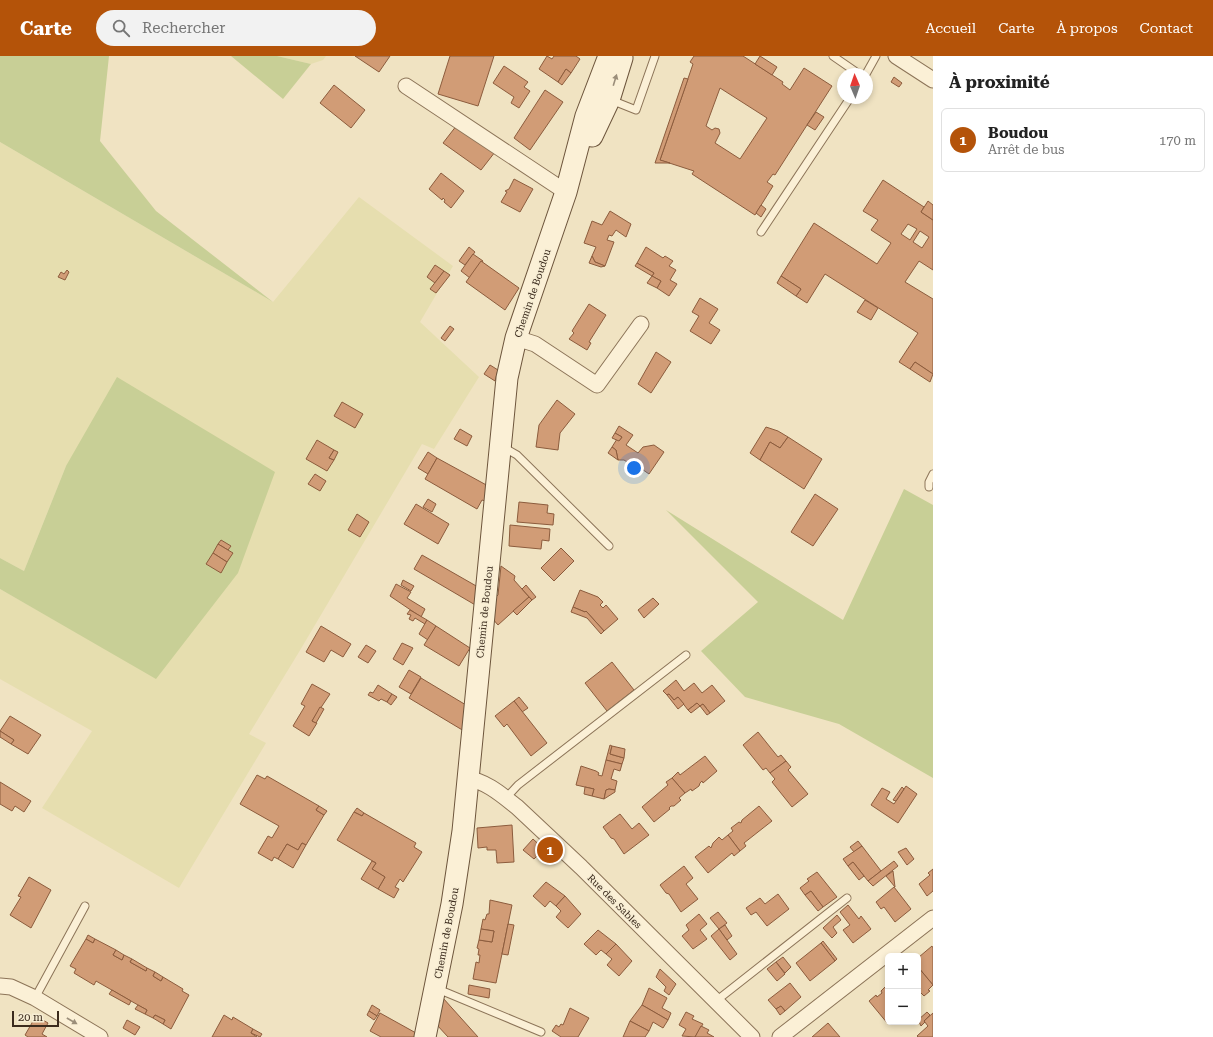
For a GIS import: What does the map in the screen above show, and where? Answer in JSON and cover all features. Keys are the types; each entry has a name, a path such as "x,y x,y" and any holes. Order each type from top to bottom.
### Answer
{"street":[{"name":"Chemin de Boudou","path":"601,97 609,56"},
{"name":"Chemin de Boudou","path":"424,1037 452,904 463,831 507,378 516,338 566,192 601,97 622,56"},
{"path":"896,56 933,80"},
{"path":"406,86 566,192"},
{"path":"516,338 535,344 597,385 641,324"},
{"name":"Rue des Sables","path":"467,779 475,780 506,798 581,867 752,1037"},
{"path":"780,1037 933,918"},
{"path":"0,986 11,988 35,998 100,1037"}],"lane":[{"path":"601,97 636,110 655,56"},
{"path":"833,56 850,68"},
{"path":"869,68 876,56"},
{"path":"761,232 846,104"},
{"path":"500,447 506,448 518,455 609,546"},
{"path":"929,487 929,482 933,474"},
{"path":"506,798 518,785 686,655"},
{"path":"716,1001 847,898"},
{"path":"35,998 85,906"},
{"path":"435,990 444,992 541,1032"}],"shaded area":[{"path":"277,56 326,56 323,60 311,64"},
{"path":"0,142 273,302 359,197 453,266 420,322 479,377 434,449 422,444 249,734 266,743 179,888 42,808 92,731 0,679 0,589 156,678 66,466 24,571 0,558"}],"green space":[{"path":"0,56 109,56 100,141 156,211 273,302 0,142"},
{"path":"231,56 277,56 311,64 283,99"},
{"path":"117,377 275,472 238,573 156,679 0,589 0,558 24,571 66,466"},
{"path":"904,489 933,505 933,778 839,724 745,697 701,651 758,602 666,510 843,620"}],"building":[{"path":"355,56 390,56 379,72"},
{"path":"450,56 494,56 478,106 438,94"},
{"path":"547,56 552,59 554,56 576,56 580,59 571,73 566,69 558,82 539,69"},
{"path":"694,56 743,56 783,82 782,84 790,90 804,68 832,86 775,175 773,174 767,182 773,186 755,215 692,174 694,171 660,160 693,64 690,62","holes":["720,88 767,118 740,159 715,143 720,133 719,129 715,128 712,130 706,126"]},
{"path":"760,56 777,67 772,75 755,64"},
{"path":"504,66 528,82 524,87 530,91 519,108 511,103 514,97 493,83"},
{"path":"566,69 571,73 562,85 558,82"},
{"path":"894,77 902,83 899,87 891,82"},
{"path":"684,78 688,79 660,160 670,163 655,163"},
{"path":"334,85 365,110 351,128 320,103"},
{"path":"545,90 563,102 530,150 514,138"},
{"path":"816,112 824,117 815,130 807,125"},
{"path":"457,125 495,152 481,170 443,143"},
{"path":"441,173 464,191 451,208 444,202 445,200 443,198 442,200 429,189"},
{"path":"514,179 533,189 520,212 501,202 507,192 505,191 509,189"},
{"path":"883,180 924,207 921,212 933,220 933,270 919,261 905,282 933,299 933,374 915,362 910,369 899,362 918,333 825,274 807,303 796,296 801,289 781,276 814,223 877,264 891,243 871,230 878,220 863,211","holes":["908,224 917,229 910,240 901,234","920,231 929,237 922,248 913,242"]},
{"path":"928,201 933,205 933,220 921,212"},
{"path":"761,205 766,209 761,217 756,213"},
{"path":"610,211 631,224 626,237 616,230 612,236 609,235 607,240 614,242 605,266 595,262 592,256 596,247 584,243 592,221 602,225"},
{"path":"469,247 475,252 465,265 459,261"},
{"path":"646,247 663,258 665,256 673,261 669,266 676,270 670,280 677,284 669,296 657,288 661,281 652,276 654,273 637,263"},
{"path":"473,254 483,261 470,278 461,271"},
{"path":"592,256 595,262 605,266 601,267 589,263"},
{"path":"481,261 519,288 505,310 466,282"},
{"path":"637,263 654,273 652,276 635,266"},
{"path":"435,265 444,271 435,283 427,277"},
{"path":"67,270 69,272 65,280 58,277 61,272 64,274"},
{"path":"444,271 450,275 436,293 430,289"},
{"path":"652,276 661,281 657,288 647,283"},
{"path":"781,276 801,289 796,296 777,283"},
{"path":"700,298 718,309 709,323 720,330 711,344 690,331 699,316 692,312"},
{"path":"865,300 878,308 871,320 857,312"},
{"path":"589,304 606,315 589,342 591,343 587,350 569,339 574,333 572,331"},
{"path":"450,326 454,329 445,341 441,338"},
{"path":"656,352 671,362 651,393 638,384"},
{"path":"915,362 933,374 930,382 910,369"},
{"path":"490,365 498,370 495,381 484,374"},
{"path":"557,400 575,414 560,433 558,450 536,447 539,425"},
{"path":"342,402 363,414 355,428 334,416"},
{"path":"619,426 633,435 626,445 638,453 643,447 654,445 664,452 649,474 636,465 635,467 624,460 618,460 616,450 612,447 617,439 619,441 622,437 615,433"},
{"path":"766,427 778,431 788,437 780,448 770,442 760,460 750,453"},
{"path":"460,429 472,436 467,446 454,439"},
{"path":"615,433 622,437 619,441 612,438"},
{"path":"788,437 822,459 804,489 760,460 770,442 780,448"},
{"path":"317,440 334,450 329,458 334,460 327,471 306,459"},
{"path":"612,447 616,450 618,460 608,453"},
{"path":"334,450 338,452 334,460 329,458"},
{"path":"428,452 437,458 428,474 418,468"},
{"path":"437,458 490,487 488,502 482,500 477,509 425,479"},
{"path":"315,474 326,481 320,491 308,484"},
{"path":"815,494 838,509 813,546 791,532"},
{"path":"428,499 436,504 432,512 423,507"},
{"path":"519,502 548,505 547,513 554,514 553,525 517,522"},
{"path":"416,504 449,524 438,544 404,524"},
{"path":"357,514 369,522 360,537 348,530"},
{"path":"510,525 550,529 549,541 542,540 541,549 509,546"},
{"path":"221,540 231,546 228,550 218,544"},
{"path":"218,544 233,553 227,562 213,553"},
{"path":"561,548 574,561 554,581 541,568"},
{"path":"213,553 227,562 221,573 206,564"},
{"path":"422,555 478,587 477,606 414,569"},
{"path":"501,566 515,576 514,580 529,597 498,625 492,618 494,599 498,595"},
{"path":"403,580 414,586 411,591 401,585"},
{"path":"396,584 411,592 407,598 425,609 421,617 390,596"},
{"path":"526,585 536,597 532,600 522,589"},
{"path":"580,590 598,597 603,602 600,605 603,608 606,605 618,619 604,631 586,611 585,612 573,607"},
{"path":"529,597 532,600 517,615 513,611"},
{"path":"653,598 659,604 644,618 638,610"},
{"path":"573,607 585,612 586,611 604,631 601,634 587,618 571,612"},
{"path":"410,610 427,620 425,624 415,618 413,621 409,619 411,615 407,614"},
{"path":"427,620 436,626 428,640 419,634"},
{"path":"321,626 351,644 343,657 331,650 324,662 306,652"},
{"path":"436,626 470,648 459,666 424,645"},
{"path":"402,643 413,648 403,665 393,659"},
{"path":"366,645 376,651 368,663 358,657"},
{"path":"612,662 634,690 607,711 585,683"},
{"path":"409,670 421,677 411,694 399,687"},
{"path":"421,678 466,705 464,731 409,698"},
{"path":"676,680 684,691 694,683 702,693 712,685 725,701 710,713 703,704 700,706 697,703 688,710 678,697 674,700 669,694 667,695 663,691"},
{"path":"312,684 330,694 312,721 317,723 309,736 293,726 305,706 301,704"},
{"path":"378,685 392,694 387,702 381,699 379,701 368,695 370,692 373,693"},
{"path":"392,694 397,697 391,705 387,702"},
{"path":"669,694 674,700 678,697 684,704 678,709 667,695"},
{"path":"519,697 528,708 522,712 514,701"},
{"path":"514,701 547,743 531,756 507,724 504,727 495,716"},
{"path":"697,703 700,706 691,713 688,710"},
{"path":"703,704 710,713 707,715 700,706"},
{"path":"320,707 324,709 316,723 312,721"},
{"path":"10,716 41,735 28,754 11,744 14,740 0,731"},
{"path":"0,731 14,740 11,744 0,737"},
{"path":"758,732 778,757 781,755 786,761 770,773 766,768 763,770 743,745"},
{"path":"610,745 612,746 610,754 624,758 622,764 606,760"},
{"path":"612,746 625,749 624,758 610,754"},
{"path":"705,756 717,771 703,783 702,781 699,786 692,791 691,789 685,793 672,778 678,772 680,775"},
{"path":"606,760 622,764 620,771 614,769 611,779 617,781 615,790 606,790 604,799 592,796 594,789 576,785 581,766 596,771 599,773 598,775 602,776"},
{"path":"786,761 791,767 788,770 808,794 792,807 772,782 775,779 770,773"},
{"path":"257,775 265,779 267,776 319,806 316,810 324,815 306,845 302,843 298,850 287,844 278,859 274,857 272,861 258,853 268,836 272,838 279,826 240,804"},
{"path":"672,778 685,793 679,798 681,800 674,806 671,806 669,808 670,809 654,822 642,807 668,785 666,782"},
{"path":"0,782 31,801 24,812 15,806 12,811 0,804"},
{"path":"906,786 917,794 898,823 871,805 882,788 890,792 886,799 894,804"},
{"path":"585,787 594,789 592,796 584,794"},
{"path":"902,787 904,789 896,801 893,800"},
{"path":"606,790 615,790 615,792 604,799"},
{"path":"319,806 327,811 324,815 316,810"},
{"path":"759,806 772,821 744,843 746,846 740,851 728,835 733,831 731,828 739,822 741,823 742,820"},
{"path":"357,808 364,813 362,816 354,812"},
{"path":"354,812 362,816 364,813 416,843 414,847 422,852 403,882 400,879 395,887 399,889 394,898 378,889 385,877 372,869 376,863 337,840"},
{"path":"620,814 632,829 639,823 649,835 624,854 614,839 611,838 603,827"},
{"path":"512,825 514,862 497,863 496,850 487,850 487,847 478,848 477,828"},
{"path":"728,835 740,851 734,856 732,853 708,873 695,857 709,846 711,848 713,843 719,837 722,840"},
{"path":"533,839 544,849 534,859 523,850"},
{"path":"858,841 862,846 854,852 850,847"},
{"path":"302,843 306,845 293,868 278,859 287,844 298,850"},
{"path":"862,846 881,871 868,881 853,862 848,866 843,859"},
{"path":"906,848 914,859 907,865 898,852"},
{"path":"372,861 376,863 372,869 385,877 378,889 361,879"},
{"path":"894,861 898,866 873,886 868,881"},
{"path":"853,862 864,876 859,880 848,866"},
{"path":"684,866 693,878 686,884 698,899 681,912 669,894 666,893 660,885"},
{"path":"933,869 933,891 927,896 919,884 930,875 928,873"},
{"path":"893,871 895,887 886,876"},
{"path":"817,872 837,897 823,907 811,891 805,895 800,888 809,881 807,879"},
{"path":"29,877 51,890 31,928 10,915 21,897 18,896"},
{"path":"546,882 565,896 556,906 550,901 545,907 533,896"},
{"path":"894,887 911,909 895,922 884,907 881,909 876,902"},
{"path":"811,891 823,907 818,911 805,895"},
{"path":"778,894 789,909 767,926 756,912 751,915 746,908 760,898 765,904"},
{"path":"565,896 581,914 568,928 556,917 561,911 556,906"},
{"path":"490,900 512,905 496,983 473,979 476,962 479,963 480,955 478,955 479,949 477,948 479,940 492,942 494,931 481,929 483,919 485,920 487,914 489,914"},
{"path":"848,905 859,919 861,916 871,929 853,943 843,930 850,925 840,912"},
{"path":"718,912 727,923 719,929 710,918"},
{"path":"699,914 707,924 700,930 707,939 693,949 682,936 689,930 686,925"},
{"path":"837,915 841,920 833,927 837,933 832,938 823,928"},
{"path":"508,924 514,925 508,955 502,954"},
{"path":"725,925 732,936 727,940 719,929"},
{"path":"481,929 494,931 492,942 479,940"},
{"path":"719,929 737,954 730,960 711,936"},
{"path":"598,930 616,944 606,954 601,950 596,955 584,944"},
{"path":"88,935 95,939 93,943 86,939"},
{"path":"86,939 93,943 95,939 116,950 113,955 122,960 124,955 132,959 130,962 146,971 147,968 155,972 153,976 161,981 163,977 183,989 182,991 189,995 171,1029 163,1024 165,1020 155,1015 153,1018 145,1014 147,1010 96,981 94,985 74,973 76,969 70,966"},
{"path":"823,941 837,959 835,961 821,943"},
{"path":"821,943 835,961 810,981 796,963"},
{"path":"616,944 632,961 619,976 607,965 612,959 606,954"},
{"path":"932,946 933,985 921,971 921,955"},
{"path":"116,950 124,955 122,960 113,955"},
{"path":"783,957 791,967 785,973 776,962"},
{"path":"132,959 147,968 146,971 130,962"},
{"path":"776,962 785,974 777,981 767,969"},
{"path":"660,969 676,984 669,995 664,991 666,987 656,977"},
{"path":"921,971 933,985 928,990 930,991 924,996 921,993"},
{"path":"155,972 163,977 161,981 153,976"},
{"path":"790,983 801,997 785,1011 781,1006 776,1009 768,1000"},
{"path":"469,985 490,989 489,998 468,994"},
{"path":"885,987 885,1020 869,1001 876,995 877,997 882,993 881,991"},
{"path":"649,988 667,998 662,1008 671,1013 668,1020 642,1005"},
{"path":"112,990 131,1001 129,1005 109,994"},
{"path":"443,998 478,1037 448,1037 437,1025 440,1021 439,1018"},
{"path":"138,1005 147,1010 145,1014 135,1009"},
{"path":"372,1005 380,1010 377,1016 369,1011"},
{"path":"642,1005 668,1020 663,1028 653,1022 649,1031 630,1021"},
{"path":"781,1006 785,1011 780,1015 776,1009"},
{"path":"570,1008 589,1018 578,1037 561,1037 552,1031 556,1025 559,1027 561,1024 563,1025"},
{"path":"369,1011 377,1016 374,1020 367,1015"},
{"path":"686,1012 694,1016 692,1019 703,1024 695,1037 682,1036 686,1029 679,1025"},
{"path":"927,1012 930,1015 921,1026 921,1017"},
{"path":"380,1013 416,1033 415,1037 381,1037 370,1031"},
{"path":"933,1013 933,1037 918,1037 917,1036 928,1026 924,1021"},
{"path":"155,1015 165,1020 163,1024 153,1018"},
{"path":"224,1015 232,1020 233,1017 253,1029 251,1033 257,1037 212,1037"},
{"path":"36,1016 48,1023 42,1034 47,1037 28,1037 25,1035"},
{"path":"127,1020 140,1027 135,1035 123,1028"},
{"path":"630,1021 649,1031 645,1037 623,1037"},
{"path":"828,1023 840,1037 812,1037"},
{"path":"701,1026 709,1030 707,1033 714,1037 695,1037"},
{"path":"253,1029 262,1034 260,1037 251,1033"}],"place":[{"name":"Boudou","path":"550,850"}]}
